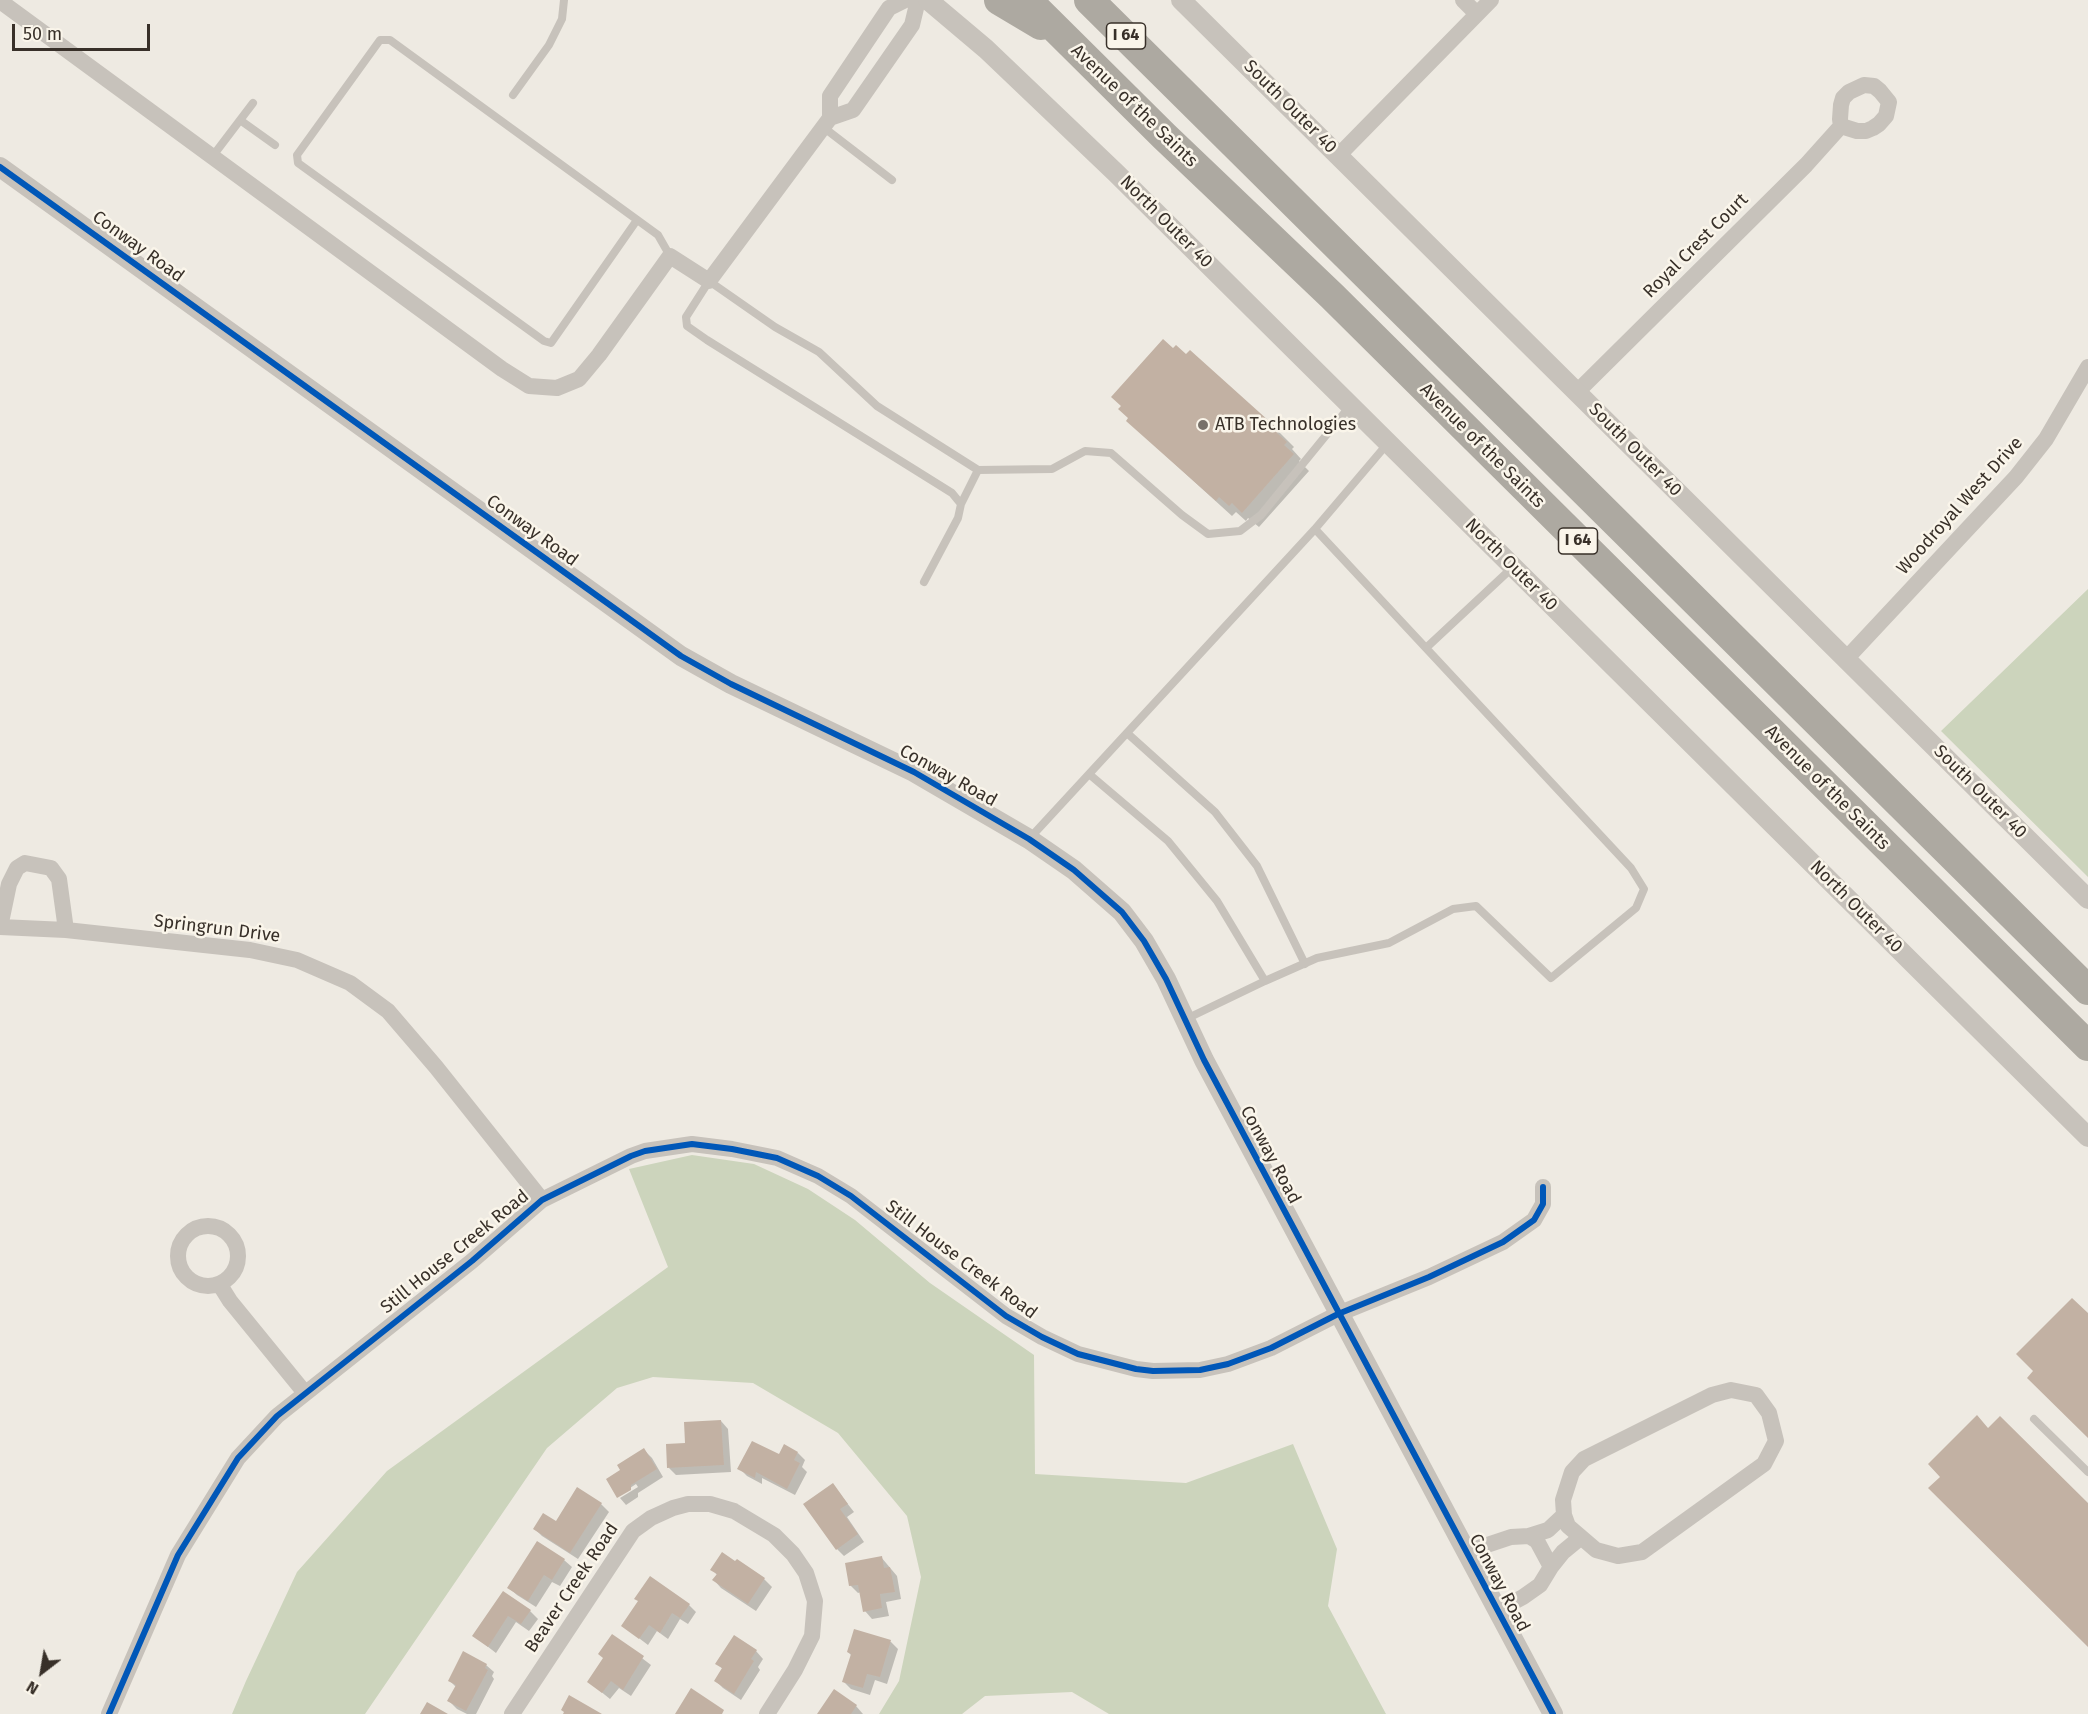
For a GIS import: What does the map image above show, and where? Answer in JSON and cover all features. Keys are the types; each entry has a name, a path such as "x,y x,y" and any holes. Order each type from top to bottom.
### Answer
{"highway":[{"path":"999,0 1064,39"},
{"name":"Avenue of the Saints","path":"1027,0 1064,39 1332,296 2088,1046"},
{"name":"I 64","path":"1089,0 2088,990"},
{"path":"1117,0 1162,73"}],"street":[{"path":"0,1 502,369 529,386 557,388 579,379 599,355 670,256 709,281 827,122 831,96 889,8 905,0"},
{"path":"827,122 853,110 912,25 918,0"},
{"name":"North Outer 40","path":"928,0 986,49 1099,156 2088,1137"},
{"name":"South Outer 40","path":"1181,0 2088,899"},
{"path":"1463,0 1477,14"},
{"path":"1338,156 1491,0"},
{"name":"Royal Crest Court","path":"1577,392 1806,165 1841,126"},
{"name":"Conway Road","path":"0,167 681,656 731,684 914,772 1029,839 1074,870 1122,912 1144,941 1186,1019 1203,1060 1553,1714"},
{"name":"Woodroyal West Drive","path":"1846,659 2016,477 2046,439 2073,396 2088,366"},
{"path":"0,927 9,884 17,868 26,863 51,868 59,879 66,930"},
{"name":"Springrun Drive","path":"0,927 66,930 250,950 297,960 350,983 388,1011 436,1067 542,1200"},
{"name":"Still House Creek Road","path":"109,1714 178,1555 238,1458 277,1416 472,1261 542,1200 611,1165 645,1151 692,1144 777,1158 818,1176 851,1196 1006,1316 1042,1337 1078,1353 1136,1369 1153,1371 1200,1370 1228,1364 1271,1348 1338,1314 1429,1277 1503,1242 1534,1220 1543,1203 1543,1187"},
{"path":"220,1285 230,1301 305,1393"},
{"path":"1731,1390 1756,1395 1769,1413 1776,1441 1764,1464 1642,1552 1618,1556 1596,1550 1569,1526 1564,1515 1563,1500 1572,1472 1584,1459 1712,1395 1731,1390"},
{"name":"Beaver Creek Road","path":"512,1714 633,1531 651,1518 672,1508 688,1504 710,1504 734,1511 751,1520 774,1535 794,1554 807,1573 815,1601 812,1636 795,1670 767,1714"},
{"path":"1466,1552 1511,1537 1529,1536 1548,1530 1564,1515"},
{"path":"1529,1536 1538,1541 1551,1567"},
{"path":"1497,1611 1540,1585 1563,1552 1580,1538"}],"lane":[{"path":"513,95 549,45 562,19 564,0"},
{"path":"637,220 551,343 544,341 298,163 297,155 380,40 390,40 658,235 670,256"},
{"path":"212,157 253,103"},
{"path":"240,120 274,145"},
{"path":"827,122 892,180"},
{"path":"961,504 952,493 687,326 686,317 709,281 775,327 819,352 877,406 978,470 1052,469 1085,451 1111,453 1182,515 1208,534 1240,531 1261,515 1351,406"},
{"path":"1029,839 1315,529 1388,443"},
{"path":"924,582 958,519 961,504 978,470"},
{"path":"1186,1019 1317,958 1389,943 1453,909 1476,906 1551,978 1636,908 1644,889 1631,868 1315,529"},
{"path":"1426,648 1513,567"},
{"path":"1127,733 1215,812 1257,866 1305,963"},
{"path":"1089,774 1168,841 1217,901 1265,981"},
{"path":"2034,1419 2088,1472"}],"green space":[{"path":"2088,589 2088,877 1941,731"},
{"path":"692,1155 754,1164 808,1189 855,1220 930,1283 1034,1355 1035,1474 1186,1483 1293,1444 1337,1549 1328,1606 1386,1714 1109,1714 1072,1692 985,1696 962,1714 879,1714 899,1681 921,1577 907,1516 838,1433 753,1383 653,1377 617,1388 547,1448 365,1714 232,1714 297,1572 387,1471 668,1267 629,1169"}],"building":[{"path":"1163,339 1173,348 1176,345 1186,354 1190,350 1279,430 1277,433 1287,442 1284,445 1294,454 1242,513 1232,503 1229,506 1219,497 1216,501 1126,421 1128,418 1118,409 1121,406 1111,397"},
{"path":"2072,1298 2088,1313 2088,1438 2027,1378 2033,1371 2016,1354"},
{"path":"1977,1415 1988,1428 2000,1416 2088,1503 2088,1647 1928,1488 1940,1477 1928,1464"},
{"path":"721,1420 724,1465 667,1468 666,1444 685,1443 684,1422"},
{"path":"752,1441 779,1454 784,1444 798,1452 794,1460 800,1463 787,1489 756,1472 755,1478 737,1469"},
{"path":"644,1448 657,1469 631,1485 631,1490 617,1498 606,1479 620,1470 617,1465"},
{"path":"833,1483 848,1504 840,1509 858,1534 836,1550 803,1504"},
{"path":"577,1487 602,1503 570,1553 533,1529 543,1513 556,1521"},
{"path":"537,1541 565,1559 552,1580 544,1575 528,1601 507,1588"},
{"path":"722,1552 765,1578 748,1604 712,1580 717,1574 710,1570"},
{"path":"882,1556 884,1568 890,1567 895,1592 880,1594 882,1608 863,1612 858,1585 849,1586 845,1563"},
{"path":"650,1576 690,1604 680,1618 672,1613 660,1633 649,1625 639,1639 621,1626 638,1601 634,1599"},
{"path":"503,1591 531,1610 521,1624 508,1616 488,1647 472,1636"},
{"path":"854,1629 891,1640 880,1677 867,1674 863,1688 842,1682 851,1654 847,1652"},
{"path":"612,1634 644,1656 623,1690 611,1681 602,1693 587,1682 603,1658 598,1654"},
{"path":"734,1635 757,1650 751,1659 754,1661 734,1694 714,1681 722,1668 715,1664"},
{"path":"463,1651 487,1664 485,1668 488,1670 466,1711 447,1701 456,1685 448,1681"},
{"path":"691,1688 724,1710 722,1714 675,1714"},
{"path":"834,1689 857,1705 851,1714 817,1714"},
{"path":"569,1695 602,1714 563,1714 561,1710"},
{"path":"427,1702 448,1714 420,1714"}],"cycle path":[{"path":"0,167 681,656 731,684 914,772 1029,839 1074,870 1122,912 1144,941 1166,979 1204,1060 1553,1714"},
{"path":"109,1714 178,1555 238,1458 277,1416 472,1261 542,1200 631,1156 645,1151 692,1144 777,1158 818,1176 851,1196 1006,1316 1042,1337 1078,1354 1136,1369 1153,1371 1200,1370 1228,1364 1271,1348 1338,1314 1429,1277 1503,1242 1534,1220 1543,1204 1543,1187"}],"place":[{"name":"ATB Technologies","path":"1203,425"}]}
